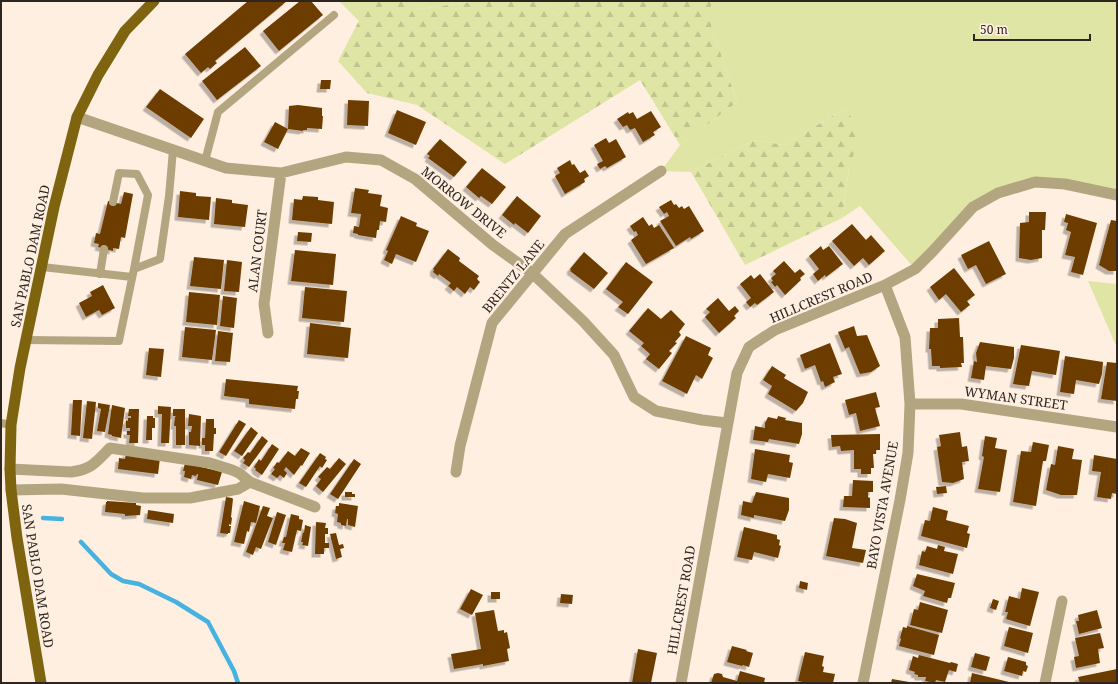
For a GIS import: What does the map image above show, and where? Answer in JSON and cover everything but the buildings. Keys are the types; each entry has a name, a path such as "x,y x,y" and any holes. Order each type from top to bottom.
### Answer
{"main road":[{"name":"SAN PABLO DAM ROAD","path":"41,683 17,538 11,490 6,424 26,340 54,208 77,117 98,76 125,31 154,1"}],"street":[{"name":"MORROW DRIVE","path":"77,117 226,168 280,174 346,156 381,160 415,179 493,245 532,273 583,321 614,355 634,397 656,411 702,420 727,423"},
{"name":"BRENTZ LANE","path":"456,472 460,446 492,323 565,234 661,171"},
{"name":"ALAN COURT","path":"268,333 264,304 280,174"},
{"name":"HILLCREST ROAD","path":"681,683 737,373 749,347 775,330 885,285 915,269 933,252 972,207 998,193 1035,182 1065,184 1117,195"},
{"name":"BAYO VISTA AVENUE","path":"863,683 908,453 910,404 905,337 885,285"},
{"name":"WYMAN STREET","path":"910,404 961,404 1117,427"},
{"path":"10,469 71,472 81,471 90,468 110,448 210,464 232,470 239,473 250,482 315,507"},
{"path":"11,490 61,489 143,498 190,498 238,489 250,482"},
{"path":"1045,683 1062,601"}],"lane":[{"path":"205,161 218,112 334,15"},
{"path":"134,269 160,259 169,196 173,150"},
{"path":"26,340 119,341 148,195 137,174 119,174 113,202"},
{"path":"100,274 104,249"},
{"path":"42,267 132,277"}],"green space":[{"path":"339,1 374,1 359,21"},
{"path":"372,1 410,1 419,9 478,1 536,1 558,16 571,1 711,1 711,25 737,102 680,145 640,80 505,164 417,105 367,93 338,61 365,9"},
{"path":"410,1 478,1 419,9"},
{"path":"536,1 571,1 558,16"},
{"path":"711,1 1117,1 1117,195 1035,182 973,207 915,269 860,206 842,218 849,168 861,129 844,109 784,145 755,140 691,172 661,171 680,145 737,102 711,25"},
{"path":"844,109 862,129 849,168 842,218 745,265 691,172 755,140 784,145"},
{"path":"1088,281 1117,284 1117,348"}],"waterway":[{"path":"43,518 62,519"},
{"path":"81,542 111,574 123,581 139,584 176,602 208,622 234,671 238,683"}]}
